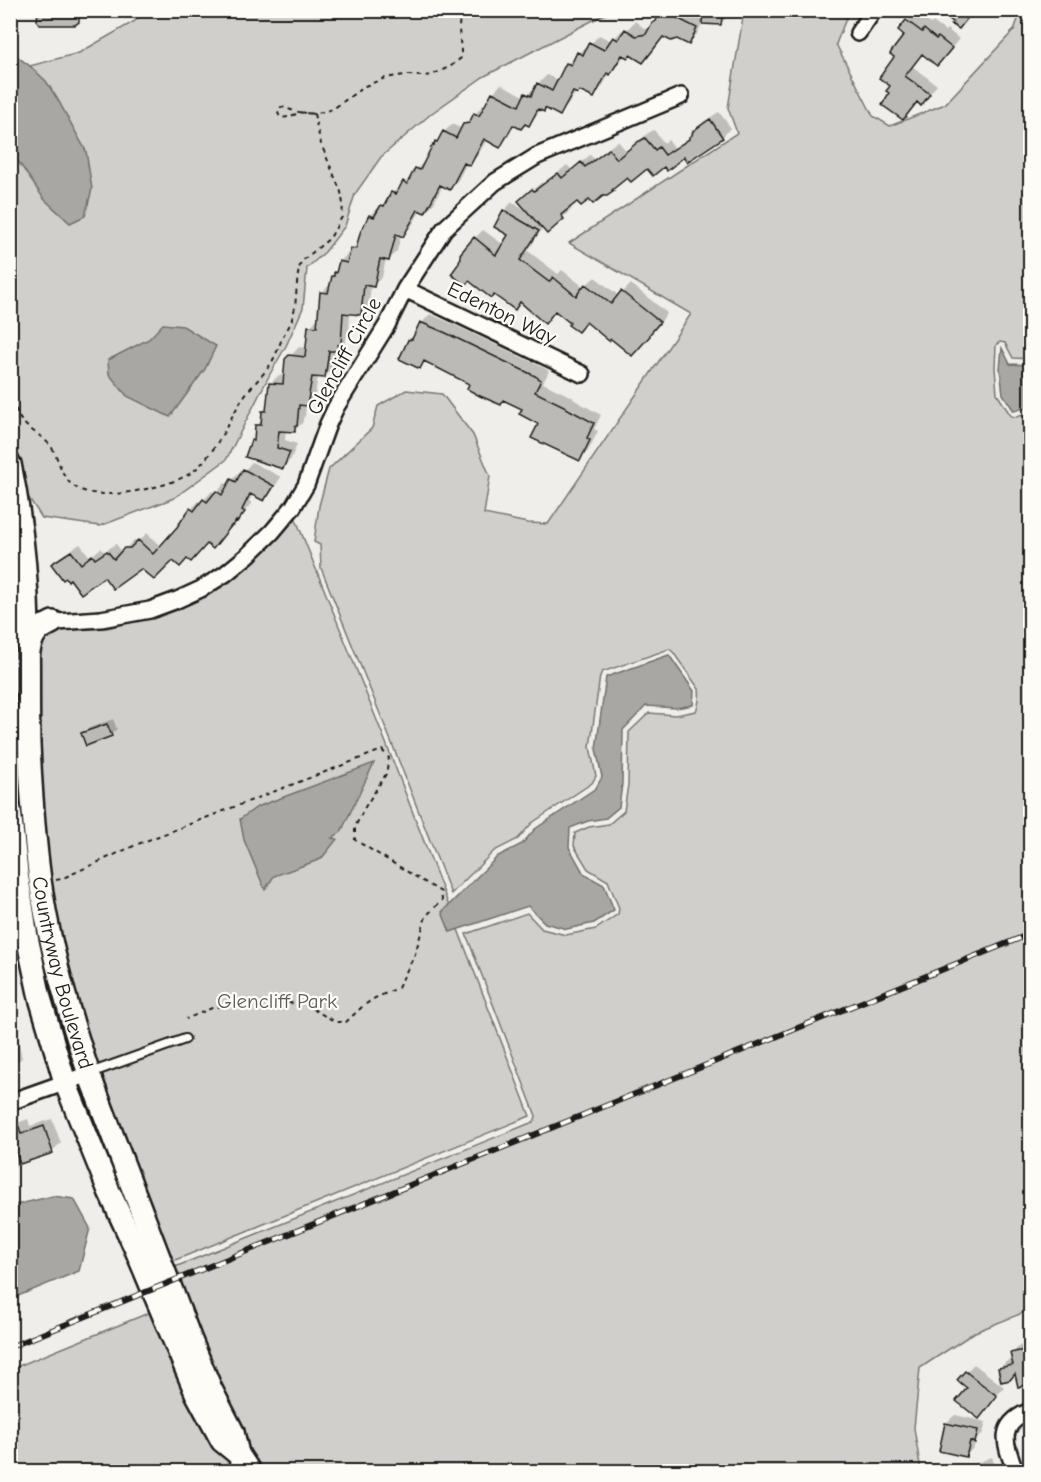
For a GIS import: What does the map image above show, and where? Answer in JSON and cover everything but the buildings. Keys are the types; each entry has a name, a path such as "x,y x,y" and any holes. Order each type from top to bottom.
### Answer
{"street":[{"path":"858,33 874,10"},
{"name":"Glencliff Circle","path":"15,620 53,622 124,616 177,600 225,574 272,532 293,507 306,485 336,407 444,229 495,182 537,156 681,96"},
{"name":"Edenton Way","path":"405,290 582,374"},
{"name":"Countryway Boulevard","path":"10,464 24,555 15,620 28,651 30,766 40,881 49,928 74,1031 89,1074 190,1338 211,1389 233,1432 238,1454"},
{"path":"30,766 24,747 21,650 15,620 30,607 37,616 53,622"},
{"path":"28,651 35,633 53,622"},
{"name":"Countryway Boulevard","path":"10,810 27,937 40,998 65,1082 196,1393 222,1441 238,1454 250,1472"},
{"path":"10,1102 89,1074"},
{"path":"1016,1472 1007,1450 1005,1439 1007,1430 1018,1416 1030,1411"}],"lane":[{"path":"89,1074 185,1039"}],"path":[{"path":"314,114 281,107 278,113 280,117 286,118 302,112 314,114 333,109 365,86 385,78 432,75 457,62 461,58 459,24 463,10"},
{"path":"10,355 13,394 18,415 26,427 45,440 53,450 62,472 74,486 91,493 132,492 167,483 194,471 214,449 242,400 270,365 296,307 301,262 330,238 342,217 341,192 321,144 314,114"},
{"path":"40,881 62,879 138,844 382,750 389,758 386,774 355,827 355,840 441,892 442,900 426,916 415,954 398,988 375,998 346,1022 336,1022 308,1004 246,1001 212,1008 186,1019"}],"green space":[{"path":"144,11 611,11 483,77 432,113 381,157 355,194 345,226 325,252 307,268 303,308 286,346 226,460 174,498 100,526 42,518 23,489 11,423 10,52 30,66 79,53 135,21"},
{"path":"744,11 849,11 836,44 873,116 890,126 945,104 1014,30 1021,11 1030,11 1030,359 1013,358 1005,343 1000,342 996,345 995,368 997,394 1011,416 1030,413 1030,1310 975,1332 920,1368 914,1428 921,1471 258,1471 246,1454 170,1269 535,1120 536,1116 466,934 527,913 542,929 566,935 596,929 618,914 619,908 608,881 588,869 574,846 575,833 589,827 609,824 624,811 628,785 629,732 649,713 676,715 696,711 699,697 699,689 669,649 602,672 590,747 596,776 592,783 532,823 518,839 494,851 451,894 321,568 320,545 314,542 319,506 329,469 372,428 378,406 406,390 442,394 473,435 490,476 484,514 528,523 548,524 691,314 569,243 737,133 728,108"},
{"name":"Glencliff Park","path":"295,517 386,743 530,1116 168,1263 85,1042 46,876 38,761 38,641 56,630 107,628 154,617 187,605 229,581 273,544"},
{"path":"151,1312 242,1472 11,1472 11,1369"}],"shaded area":[{"path":"11,52 46,81 86,151 92,189 85,216 70,223 44,199 11,151"},
{"path":"163,324 183,326 216,346 205,369 170,417 127,396 109,374 108,360 149,339"},
{"path":"1002,348 1010,364 1030,365 1030,406 1014,411 1003,394 1000,369"},
{"path":"669,655 694,691 693,705 676,708 646,706 623,730 622,784 619,807 606,818 588,821 570,828 569,847 584,874 604,885 614,910 594,923 567,929 545,923 528,906 450,932 442,912 498,856 522,844 535,829 596,788 602,777 596,749 606,677"},
{"path":"374,763 341,832 332,838 337,839 321,859 274,876 265,890 244,840 240,819 257,807"},
{"path":"53,1196 74,1199 90,1228 79,1271 11,1299 11,1206"}],"railway":[{"path":"10,1347 1030,934"}]}
